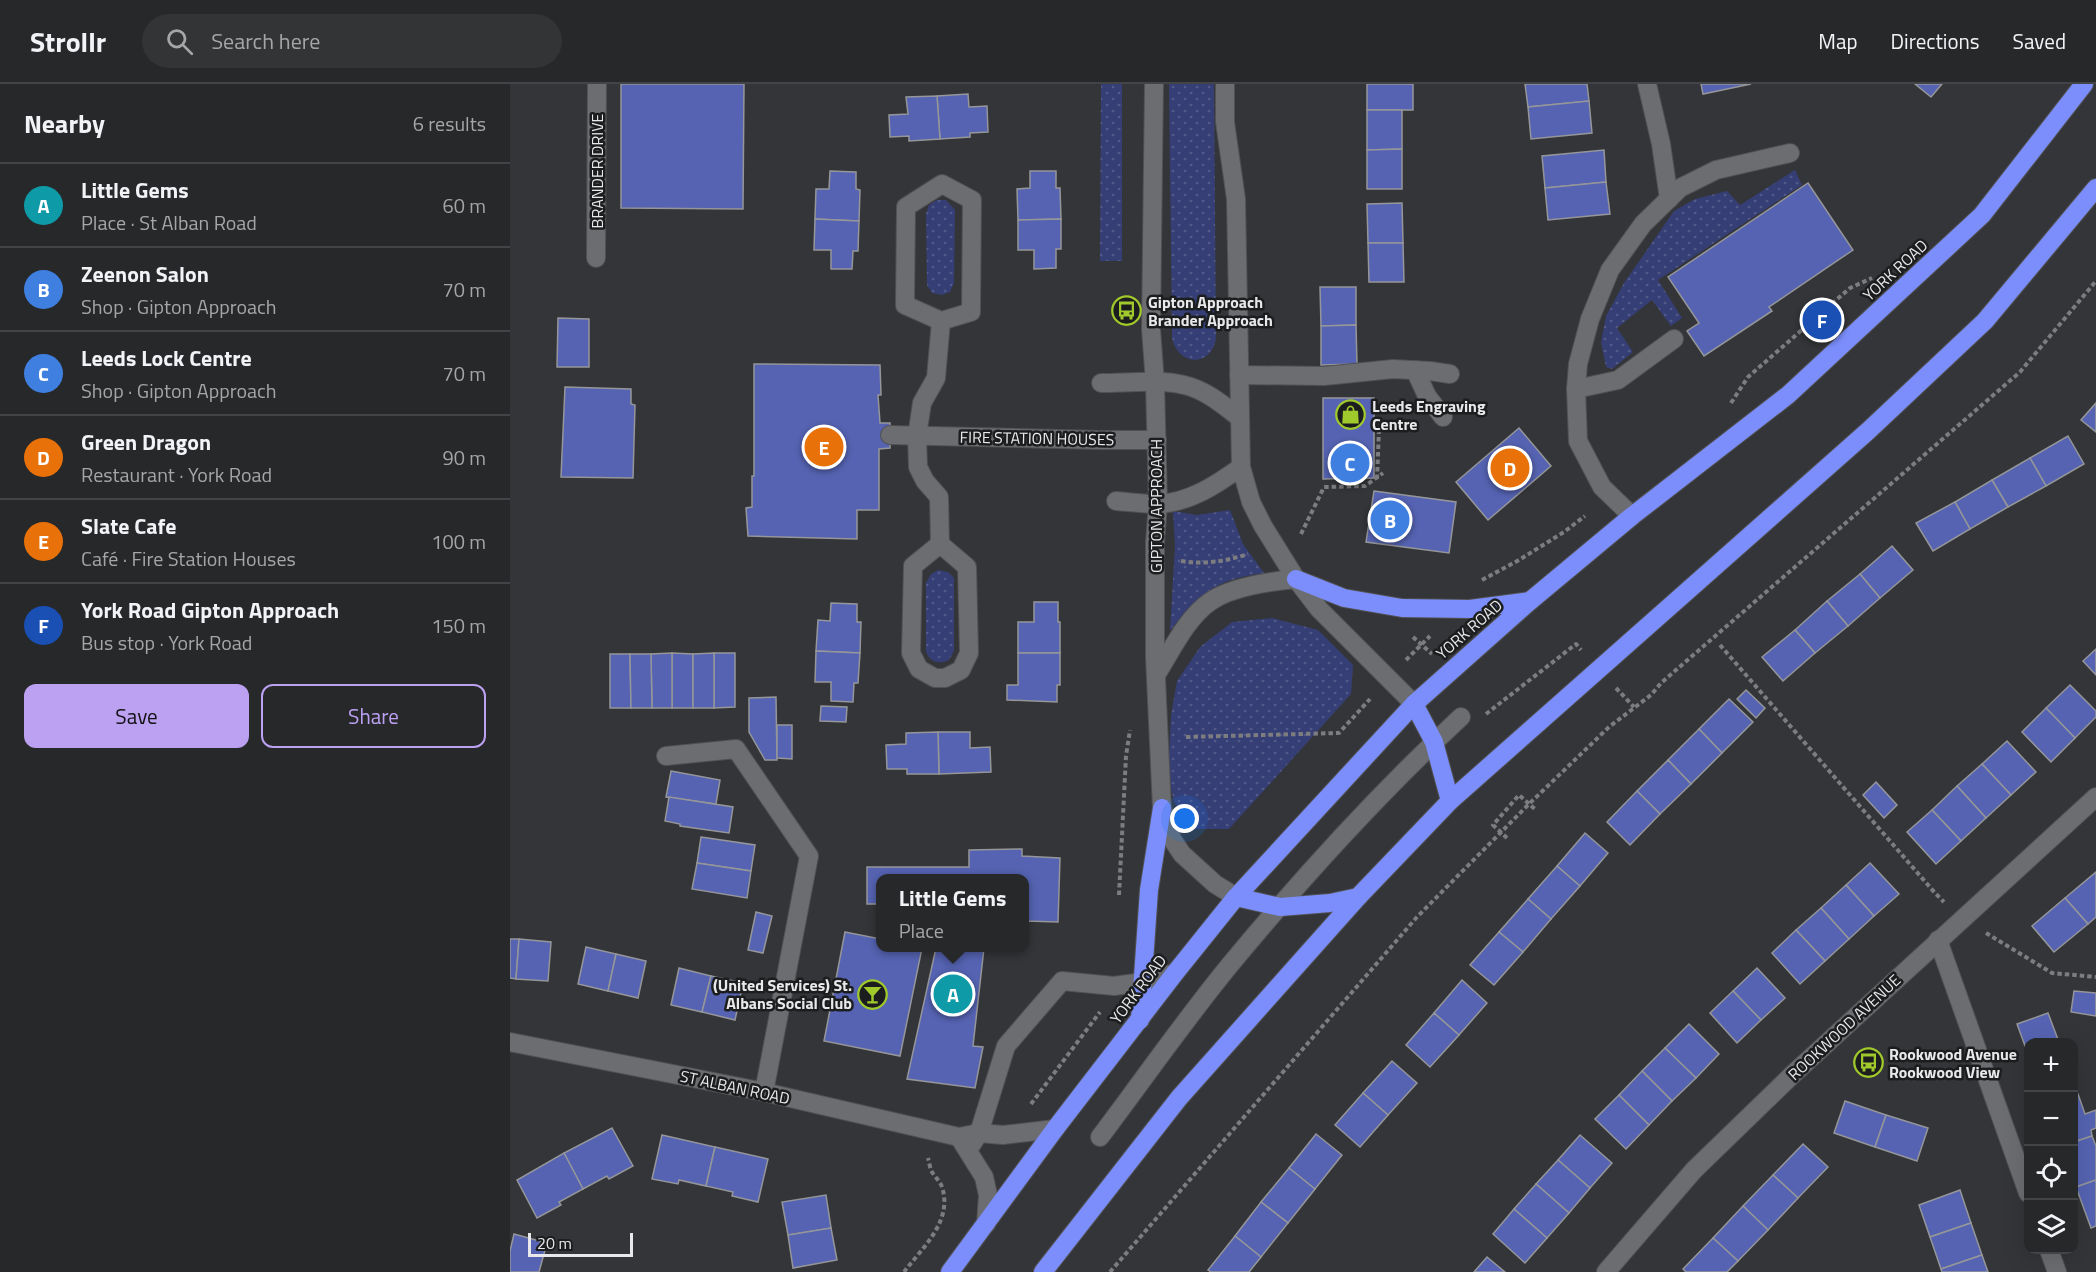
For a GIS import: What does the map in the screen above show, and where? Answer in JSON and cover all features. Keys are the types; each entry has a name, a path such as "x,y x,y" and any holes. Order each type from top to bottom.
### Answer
{"highway":[{"name":"YORK ROAD","path":"950,1272 1055,1129 1236,897 1414,704 1449,671 1632,516 1788,395 1982,215 2084,84"},
{"path":"1043,1272 1179,1098 1358,897 1450,801 1868,432 1985,321 2096,188"},
{"path":"1296,579 1344,598 1402,608 1470,609 1530,602"},
{"path":"1414,704 1434,742 1450,801"},
{"path":"1140,1020 1149,890 1162,808"},
{"path":"1236,897 1280,907 1330,903 1358,897"}],"street":[{"name":"BRANDER DRIVE","path":"596,258 597,84"},
{"name":"GIPTON APPROACH","path":"1154,84 1151,329 1157,440 1156,675 1162,808 1172,839 1182,854 1215,884 1236,897"},
{"path":"1225,84 1226,122 1236,199 1241,467 1251,502 1296,579 1327,617 1414,704"},
{"path":"1647,84 1661,144 1669,199"},
{"path":"1632,516 1602,487 1578,441 1576,389 1578,364 1590,319 1610,270 1643,224 1680,188 1716,170 1790,153"},
{"path":"942,184 972,200 971,312 941,321 905,305 906,207 942,184"},
{"path":"940,544 913,566 911,653 919,669 926,675 945,678 961,670 969,653 967,567 940,544 939,497 925,481 918,467 917,436 922,403 936,378 941,321"},
{"path":"1576,389 1618,380 1674,339"},
{"path":"1239,375 1324,376 1393,369 1450,374"},
{"path":"1415,370 1430,399 1443,417"},
{"path":"1101,383 1185,385 1218,401 1240,418"},
{"name":"FIRE STATION HOUSES","path":"890,435 1157,440"},
{"path":"1116,501 1158,504 1186,499 1216,485 1241,467"},
{"path":"1156,675 1190,621 1212,600 1242,588 1296,579"},
{"path":"1100,1137 1228,967 1280,907 1380,794 1434,742 1469,719"},
{"path":"666,756 736,749 809,856 764,1092"},
{"name":"ROOKWOOD AVENUE","path":"1606,1272 1694,1170 1791,1076 2096,797"},
{"path":"1938,940 2024,1182"},
{"path":"980,1133 1006,1046 1062,981 1114,986 1175,973"},
{"name":"ST ALBAN ROAD","path":"510,1042 764,1092 964,1143 980,1133 1003,1135 1055,1129"},
{"path":"964,1143 984,1178 988,1195 986,1224"},
{"path":"2050,1254 2057,1272"}],"path":[{"path":"1110,1272 1418,917 1529,804 1609,728 1651,695 1661,683 2020,372 2096,281"},
{"path":"1748,377 1850,288"},
{"path":"1377,479 1379,429 1421,428 1421,411 1430,399"},
{"path":"1301,534 1324,487 1365,486 1377,479 1383,472"},
{"path":"1177,561 1202,563 1226,561 1248,554"},
{"path":"1407,637 1414,637 1449,671"},
{"path":"1469,719 1576,644 1634,707"},
{"path":"1720,645 1935,893 1963,918 2052,973 2096,977"},
{"path":"1119,903 1119,864 1122,851 1128,735"},
{"path":"1507,838 1493,825 1519,795 1536,810"}],"shaded area":[{"path":"1101,84 1122,84 1122,261 1100,261"},
{"path":"1169,84 1214,84 1216,339 1207,355 1194,360 1181,354 1172,338"},
{"path":"1795,170 1802,185 1658,280 1682,318 1671,326 1652,300 1617,328 1633,352 1612,369 1606,367 1601,342 1606,316 1624,283 1674,211 1695,199 1727,191 1740,205"},
{"path":"937,200 946,200 955,210 954,283 950,292 942,295 932,293 927,285 926,214 929,205"},
{"path":"1230,510 1243,544 1264,573 1233,579 1210,590 1190,607 1170,631 1175,546 1173,511 1197,515"},
{"path":"938,570 948,572 954,578 954,651 949,660 942,662 932,660 926,651 926,583 931,574"},
{"path":"1272,618 1318,630 1353,665 1351,694 1229,829 1196,829 1174,802 1168,774 1171,715 1177,681 1200,647 1232,622"}],"building":[{"path":"621,84 744,84 743,209 621,208"},
{"path":"1367,84 1413,84 1413,110 1367,110"},
{"path":"1525,84 1587,84 1589,101 1528,107"},
{"path":"1701,84 1751,84 1703,94"},
{"path":"1915,84 1942,84 1931,97"},
{"path":"968,94 969,107 987,106 988,132 970,133 970,137 940,139 937,96"},
{"path":"937,96 940,139 909,141 909,136 890,137 889,115 908,114 906,97"},
{"path":"1589,101 1592,133 1531,139 1528,107"},
{"path":"1367,110 1402,110 1402,149 1367,150"},
{"path":"1402,149 1402,189 1367,189 1367,150"},
{"path":"1604,150 1606,182 1545,188 1542,156"},
{"path":"830,171 856,172 856,189 860,190 859,221 815,219 816,189 829,189"},
{"path":"1030,171 1056,171 1056,188 1060,188 1061,219 1018,220 1017,189 1030,188"},
{"path":"1606,182 1610,214 1548,220 1545,188"},
{"path":"1808,183 1853,250 1769,307 1772,311 1704,356 1687,331 1699,323 1668,277"},
{"path":"1402,203 1403,243 1368,243 1367,204"},
{"path":"815,219 859,221 858,251 853,251 852,269 831,269 831,250 814,250"},
{"path":"1061,219 1061,249 1056,249 1056,268 1034,269 1034,250 1018,250 1018,220"},
{"path":"1368,243 1403,243 1404,282 1369,282"},
{"path":"1320,287 1356,287 1356,325 1321,326"},
{"path":"558,318 589,319 589,367 557,367"},
{"path":"1356,325 1357,364 1321,365 1321,326"},
{"path":"754,364 880,365 881,395 878,395 880,423 890,423 890,448 879,449 879,510 857,510 857,539 748,536 746,508 752,507 752,476 754,476"},
{"path":"565,387 631,389 631,404 635,405 633,478 561,477"},
{"path":"1323,398 1374,398 1374,478 1323,479"},
{"path":"2096,403 2096,432 2081,420"},
{"path":"1519,428 1551,466 1488,520 1456,482"},
{"path":"2068,436 2084,464 2046,486 2030,458"},
{"path":"2030,458 2046,486 2008,507 1992,480"},
{"path":"1992,480 2008,507 1970,529 1955,502"},
{"path":"1374,491 1456,502 1449,553 1366,542"},
{"path":"1955,502 1970,529 1933,551 1916,523"},
{"path":"1892,546 1913,570 1880,598 1860,574"},
{"path":"1860,574 1880,598 1848,626 1827,601"},
{"path":"1827,601 1848,626 1815,653 1795,630"},
{"path":"1034,602 1058,602 1060,653 1018,653 1018,622 1034,622"},
{"path":"831,603 857,604 857,622 861,622 860,653 816,651 818,620 830,621"},
{"path":"1795,630 1815,653 1783,681 1762,657"},
{"path":"2096,649 2096,675 2083,661"},
{"path":"816,651 860,653 858,683 854,683 853,702 831,701 831,682 815,682"},
{"path":"672,653 693,654 693,708 672,708"},
{"path":"672,653 672,708 652,708 651,654"},
{"path":"714,653 735,653 735,707 714,708"},
{"path":"714,653 714,708 693,708 693,654"},
{"path":"1018,653 1060,653 1060,685 1057,685 1057,702 1007,700 1007,685 1018,685"},
{"path":"610,654 630,654 631,708 610,708"},
{"path":"630,654 651,654 652,708 631,708"},
{"path":"2070,685 2096,711 2096,717 2075,738 2046,708"},
{"path":"1746,690 1765,708 1756,718 1737,699"},
{"path":"776,697 777,760 765,760 749,732 749,698"},
{"path":"1729,699 1753,722 1722,753 1699,729"},
{"path":"821,706 847,707 846,722 820,721"},
{"path":"2046,708 2075,738 2051,762 2022,732"},
{"path":"777,725 792,725 792,759 777,758"},
{"path":"1699,729 1722,753 1691,784 1668,760"},
{"path":"938,732 970,732 970,748 990,747 991,772 939,774"},
{"path":"938,732 939,774 907,774 907,769 887,769 886,745 906,744 906,733"},
{"path":"2007,741 2036,772 2011,795 1982,764"},
{"path":"1668,760 1691,784 1660,814 1637,791"},
{"path":"1982,764 2011,795 1986,818 1957,786"},
{"path":"671,771 720,780 716,804 666,797"},
{"path":"1876,782 1897,805 1884,818 1863,795"},
{"path":"1957,786 1986,818 1961,841 1932,810"},
{"path":"1637,791 1660,814 1630,845 1607,822"},
{"path":"669,797 733,807 729,833 680,826 680,824 665,821"},
{"path":"1932,810 1961,841 1936,864 1907,832"},
{"path":"1585,833 1608,853 1580,886 1557,866"},
{"path":"701,837 755,845 751,871 697,863"},
{"path":"1022,849 1022,856 1060,858 1058,922 1029,921 1029,874 876,874 876,904 867,904 867,867 969,867 969,850"},
{"path":"697,863 751,871 747,898 692,889"},
{"path":"1870,863 1899,894 1874,916 1846,885"},
{"path":"1557,866 1580,886 1551,919 1528,899"},
{"path":"2096,872 2096,917 2088,924 2065,898"},
{"path":"1846,885 1874,916 1849,939 1821,908"},
{"path":"2065,898 2088,924 2054,952 2032,926"},
{"path":"1528,899 1551,919 1523,952 1499,932"},
{"path":"1821,908 1849,939 1825,961 1796,930"},
{"path":"756,912 772,916 763,953 748,950"},
{"path":"1796,930 1825,961 1800,984 1772,953"},
{"name":"(United Services) St. Albans Social Club","path":"845,932 876,938 876,952 921,952 900,1056 824,1041"},
{"path":"1499,932 1523,952 1494,985 1470,965"},
{"path":"510,939 519,939 516,979 510,978"},
{"path":"519,939 551,942 548,981 516,979"},
{"path":"586,947 616,954 608,991 578,984"},
{"path":"935,952 984,952 973,1046 983,1047 975,1088 907,1079"},
{"path":"616,954 646,961 638,998 608,991"},
{"path":"679,968 711,976 702,1012 671,1005"},
{"path":"1757,968 1785,998 1761,1020 1733,991"},
{"path":"711,976 743,983 735,1020 702,1012"},
{"path":"1462,980 1487,1003 1459,1035 1434,1013"},
{"path":"1733,991 1761,1020 1737,1043 1710,1013"},
{"path":"2074,991 2096,993 2096,1016 2071,1012"},
{"path":"1434,1013 1459,1035 1430,1067 1406,1045"},
{"path":"2048,1013 2057,1038 2024,1038 2024,1043 2017,1024"},
{"path":"1689,1024 1719,1054 1696,1078 1665,1048"},
{"path":"1665,1048 1696,1078 1672,1101 1642,1071"},
{"path":"1392,1061 1417,1083 1388,1115 1363,1093"},
{"path":"1642,1071 1672,1101 1649,1125 1619,1095"},
{"path":"1363,1093 1388,1115 1360,1147 1335,1125"},
{"path":"2078,1094 2085,1114 2096,1110 2096,1128 2091,1130 2092,1136 2078,1141"},
{"path":"1619,1095 1649,1125 1626,1149 1595,1119"},
{"path":"1845,1101 1886,1115 1875,1147 1834,1133"},
{"path":"1886,1115 1928,1128 1917,1161 1875,1147"},
{"path":"612,1128 633,1166 583,1189 564,1153"},
{"path":"1316,1134 1342,1155 1315,1189 1289,1168"},
{"path":"662,1135 715,1147 706,1186 679,1180 678,1184 652,1179"},
{"path":"1580,1135 1612,1163 1590,1188 1558,1160"},
{"path":"2092,1136 2096,1146 2096,1180 2078,1186 2078,1146 2078,1141"},
{"path":"1803,1144 1828,1167 1798,1198 1773,1175"},
{"path":"715,1147 768,1159 758,1202 732,1196 733,1192 706,1186"},
{"path":"564,1153 583,1189 559,1202 561,1205 537,1218 517,1180"},
{"path":"1558,1160 1590,1188 1569,1213 1536,1184"},
{"path":"1289,1168 1315,1189 1288,1223 1261,1202"},
{"path":"1773,1175 1798,1198 1768,1230 1743,1206"},
{"path":"2096,1180 2096,1226 2091,1228 2078,1192 2078,1186"},
{"path":"1536,1184 1569,1213 1547,1238 1514,1209"},
{"path":"1960,1190 1971,1223 1930,1237 1919,1205"},
{"path":"826,1195 831,1228 788,1235 782,1202"},
{"path":"1261,1202 1288,1223 1261,1257 1235,1236"},
{"path":"1743,1206 1768,1230 1738,1261 1713,1238"},
{"path":"1514,1209 1547,1238 1525,1263 1493,1234"},
{"path":"1971,1223 1982,1255 1941,1269 1930,1237"},
{"path":"831,1228 837,1260 793,1268 788,1235"},
{"path":"514,1234 547,1243 539,1272 510,1272 510,1251"},
{"path":"1235,1236 1261,1257 1249,1272 1211,1272 1208,1270"},
{"path":"1713,1238 1738,1261 1727,1272 1686,1272 1683,1269"},
{"path":"1982,1255 1988,1272 1942,1272 1941,1269"},
{"path":"1487,1257 1505,1272 1474,1272"}],"place":[{"name":"Gipton Approach Brander Approach","path":"1127,311"},
{"name":"York Road Gipton Approach","path":"1822,320"},
{"name":"Leeds Engraving Centre","path":"1351,415"},
{"name":"Slate Cafe","path":"824,447"},
{"name":"Leeds Lock Centre","path":"1350,463"},
{"name":"Green Dragon","path":"1510,468"},
{"name":"Zeenon Salon","path":"1390,520"},
{"name":"(United Services) St. Albans Social Club","path":"873,994"},
{"name":"Little Gems","path":"953,994"},
{"name":"Rookwood Avenue Rookwood View","path":"1868,1063"}]}
